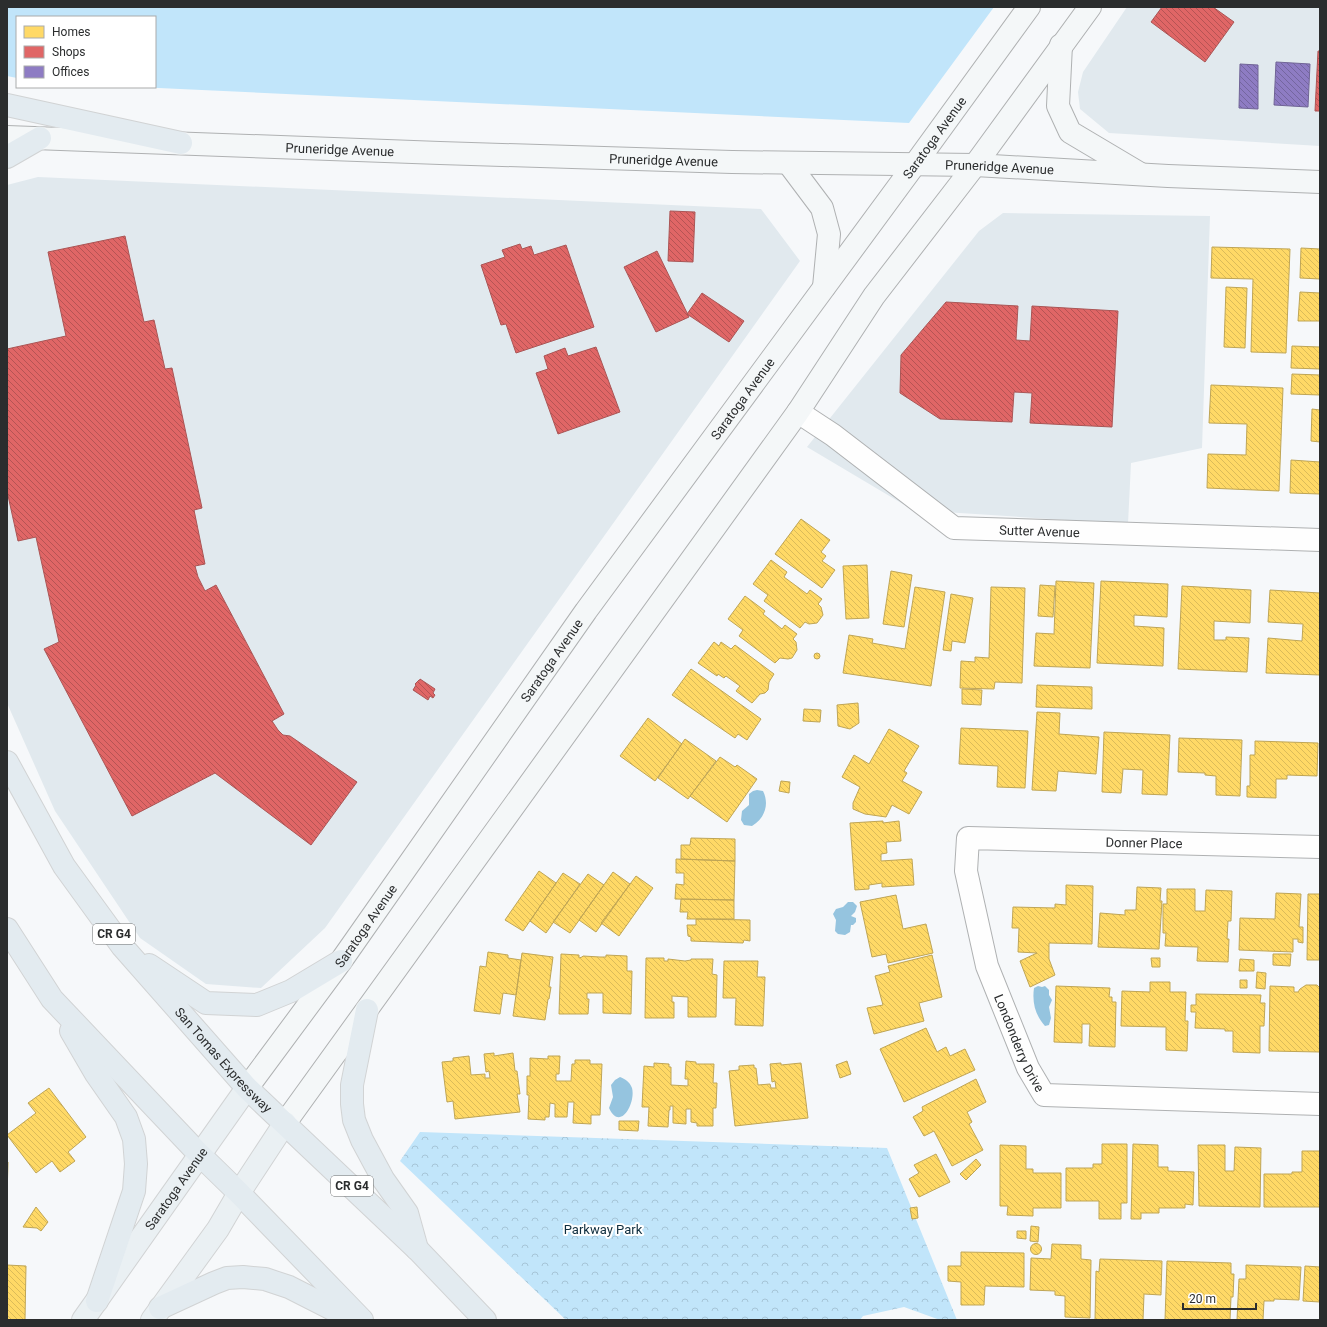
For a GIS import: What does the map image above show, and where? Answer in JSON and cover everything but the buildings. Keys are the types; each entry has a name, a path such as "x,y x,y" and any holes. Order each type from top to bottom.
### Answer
{"highway":[{"path":"7,105 181,143"},
{"path":"7,157 40,138"},
{"name":"San Tomas Expressway","path":"7,762 64,866 122,946 247,1088 418,1250 485,1320"},
{"path":"7,929 52,999 96,1074 126,1117 134,1139 136,1164 134,1191 96,1301"},
{"path":"122,946 206,1003 257,1005 291,991 341,961"},
{"path":"52,999 199,1154 239,1193 362,1320"},
{"path":"367,1010 352,1085 354,1120 362,1140 383,1179 407,1213 418,1250"},
{"path":"156,1314 214,1283 227,1278 243,1277 265,1279 289,1287 353,1320"}],"main road":[{"name":"Saratoga Avenue","path":"83,1320 181,1182 199,1154 341,961 586,611 1029,7"},
{"path":"156,1314 218,1229 239,1193 285,1123 798,412 874,296 975,165 1090,7"},
{"path":"1061,45 1058,106 1070,132 1142,174"},
{"name":"Pruneridge Avenue","path":"7,137 789,164 975,165 1320,182"},
{"path":"789,164 822,208 829,234 824,287"}],"street":[{"name":"Sutter Avenue","path":"798,412 833,436 954,528 1320,540"},
{"name":"Donner Place","path":"968,838 1320,847"},
{"name":"Londonderry Drive","path":"968,838 966,872 987,966 1028,1068 1044,1095 1320,1104"}],"shaded area":[{"path":"1127,7 1320,7 1320,146 1109,133 1080,109 1078,92 1083,72"},
{"path":"38,177 761,209 800,261 325,928 261,988 206,984 140,938 55,811 7,703 7,185"},
{"path":"1003,213 1210,216 1202,448 1131,463 1128,524 913,510 807,447 979,231"},
{"path":"757,790 763,791 765,796 765,811 760,820 752,826 744,825 741,820 742,811 749,805 749,794"},
{"path":"848,902 853,902 857,906 855,912 851,916 856,918 856,922 851,925 850,932 845,935 838,934 835,931 836,920 833,914 836,909 843,907"},
{"path":"1038,986 1045,986 1049,990 1049,995 1052,1000 1049,1007 1051,1018 1049,1025 1045,1026 1037,1013 1033,998 1034,988"},
{"path":"620,1077 630,1084 633,1094 632,1101 626,1113 618,1117 613,1115 609,1108 613,1097 611,1085"}],"green space":[{"path":"7,7 994,7 909,123 156,88 156,16 16,16 16,78 7,76"},
{"name":"Parkway Park","path":"420,1132 887,1148 957,1320 940,1320 904,1307 863,1316 860,1320 566,1320 400,1161"}]}
